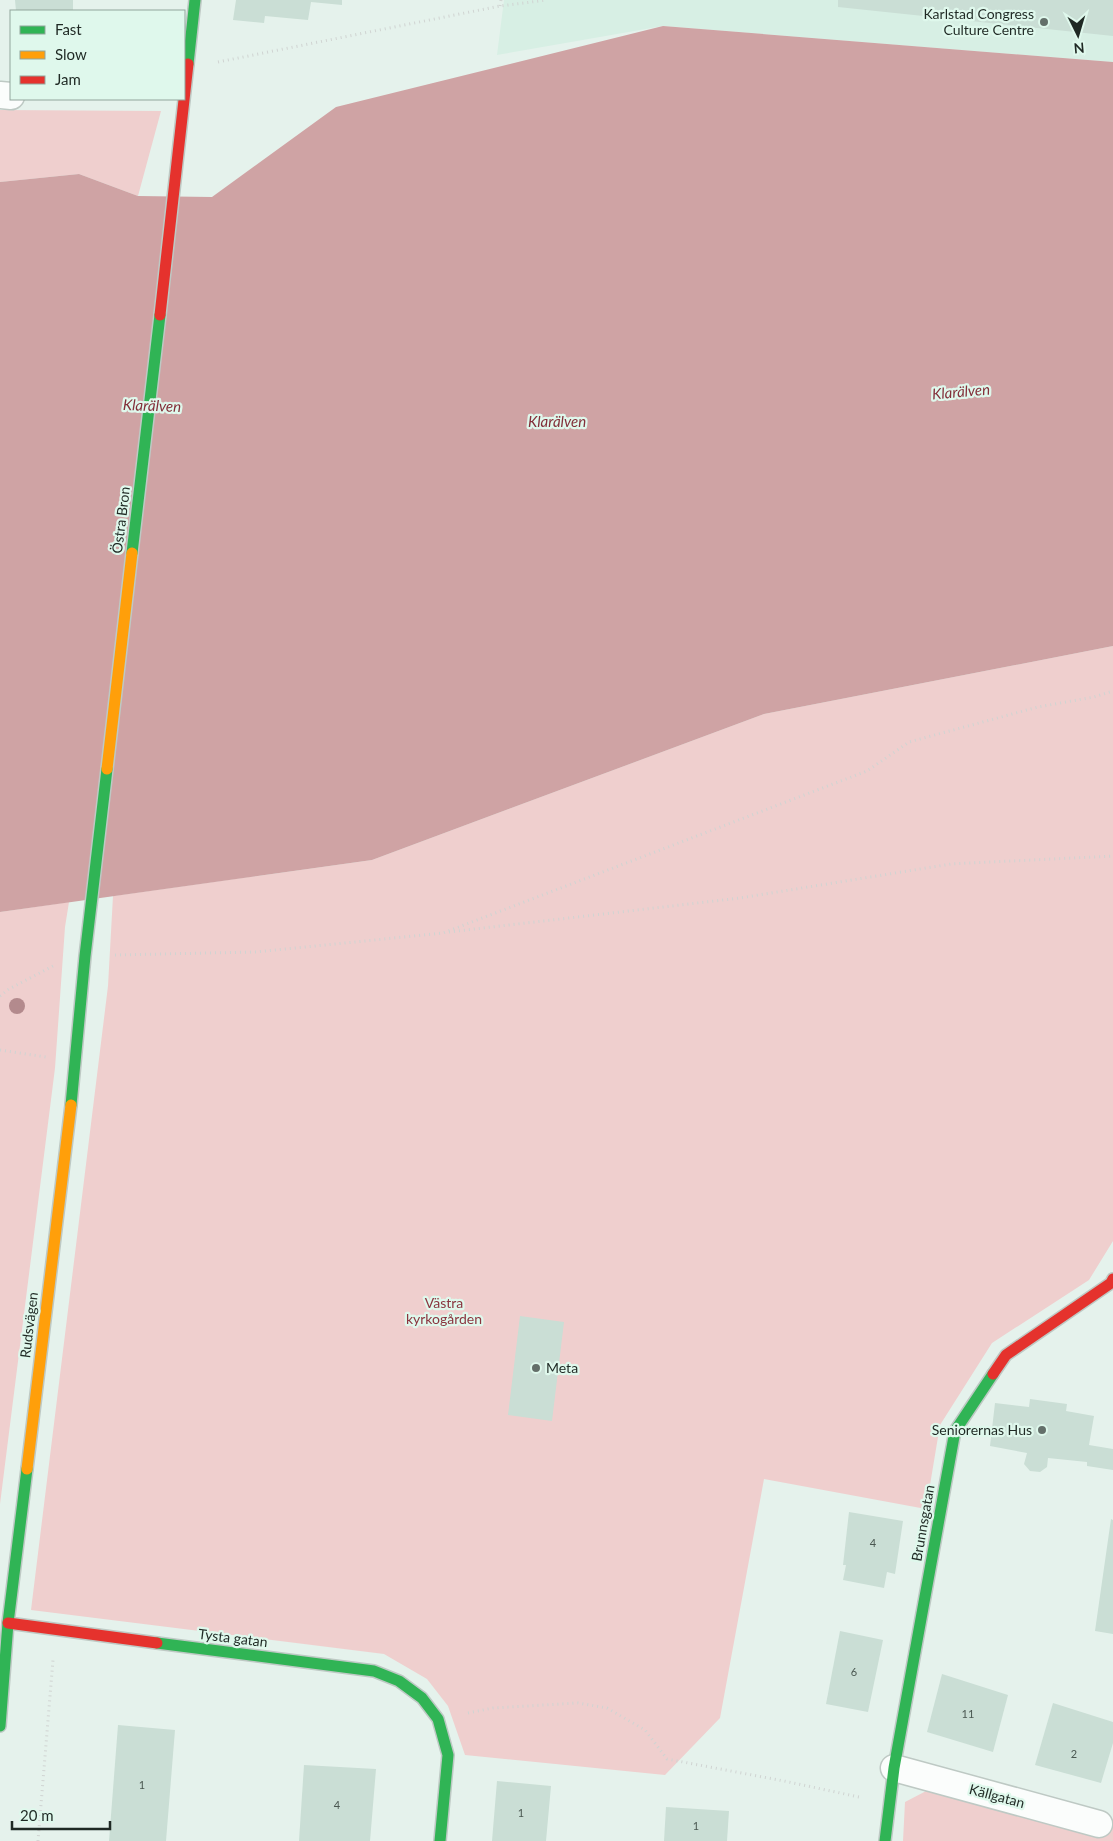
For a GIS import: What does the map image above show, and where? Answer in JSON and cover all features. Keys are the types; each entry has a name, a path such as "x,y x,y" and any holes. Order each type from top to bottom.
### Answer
{"street":[{"name":"Östra Bron","path":"185,99 195,0"},
{"name":"Östra Bron","path":"89,927 185,100"},
{"name":"Rudsvägen","path":"0,1726 8,1623 76,1062 89,927"},
{"name":"Brunnsgatan","path":"885,1841 894,1768 955,1431 1006,1355 1113,1279"},
{"name":"Tysta gatan","path":"8,1623 374,1672 399,1681 422,1698 438,1719"},
{"path":"438,1719 448,1755 440,1841"},
{"name":"Källgatan","path":"894,1768 1099,1824"}],"path":[{"path":"500,6 501,0"},
{"path":"189,62 219,62 500,6 547,0"},
{"path":"443,933 867,771 909,742 1038,707 1094,697 1113,691"},
{"path":"0,996 47,968 85,956 256,952 443,933 740,898 952,864 1113,856"},
{"path":"0,1050 76,1062"},
{"path":"38,1841 56,1630"},
{"path":"438,1719 493,1708 578,1702 608,1708 645,1730 666,1759 784,1781 890,1804"}],"shaded area":[{"path":"504,0 1113,0 1113,62 663,26 497,55"}],"green space":[{"path":"0,110 161,111 138,196 79,174 0,182"},
{"name":"Västra kyrkogården","path":"1113,646 1113,1241 1089,1280 992,1343 940,1425 926,1509 764,1479 720,1718 665,1775 465,1755 448,1706 427,1679 384,1654 31,1610 108,986 113,896 372,860 764,714"},
{"path":"69,902 65,927 55,1068 0,1504 0,912"},
{"path":"930,1789 1100,1838 1107,1819 1113,1820 1113,1841 903,1841 905,1802"}],"water":[{"name":"Klarälven","path":"663,26 1113,62 1113,646 764,714 372,860 0,912 0,182 79,174 138,196 212,197 336,107"}],"building":[{"path":"15,0 73,0 73,10 16,10"},
{"path":"236,0 342,0 342,5 311,2 308,20 265,16 264,23 233,20"},
{"name":"Karlstad Congress Culture Centre","path":"838,0 1113,0 1113,36 838,7"},
{"name":"Meta","path":"520,1316 564,1322 552,1421 508,1415"},
{"name":"Seniorernas Hus","path":"1030,1399 1067,1404 1066,1411 1094,1416 1089,1445 1113,1449 1113,1470 1087,1466 1087,1462 1048,1458 1047,1467 1040,1472 1030,1471 1024,1464 1027,1453 990,1446 995,1403 1029,1407"},
{"path":"849,1512 903,1521 895,1574 887,1572 884,1588 843,1580 846,1565 843,1565"},
{"path":"1111,1519 1113,1520 1113,1634 1095,1631"},
{"path":"840,1631 883,1640 868,1712 826,1704"},
{"path":"942,1674 1008,1695 993,1752 927,1732"},
{"path":"1053,1703 1113,1722 1113,1743 1101,1783 1035,1765"},
{"path":"118,1725 175,1730 166,1841 109,1841"},
{"path":"304,1765 376,1769 370,1841 299,1841"},
{"path":"497,1781 551,1786 546,1841 492,1841"},
{"path":"666,1807 729,1811 727,1841 664,1841"}],"traffic: fast":[{"path":"188,64 195,0"},
{"path":"132,553 160,315"},
{"path":"71,1105 85,956 107,769"},
{"path":"885,1841 894,1768 955,1431 993,1374"},
{"path":"0,1726 8,1623 27,1469"},
{"path":"157,1643 374,1671 399,1681 422,1698 438,1719 448,1755 440,1841"}],"traffic: slow":[{"path":"107,769 132,553"},
{"path":"27,1469 71,1105"}],"traffic: jam":[{"path":"185,91 188,64"},
{"path":"160,315 184,100"},
{"path":"993,1374 1006,1355 1111,1283 1113,1279"},
{"path":"8,1623 157,1643"}],"place":[{"name":"Karlstad Congress Culture Centre","path":"1044,22"},
{"name":"Meta","path":"536,1368"},
{"name":"Seniorernas Hus","path":"1042,1430"}]}
